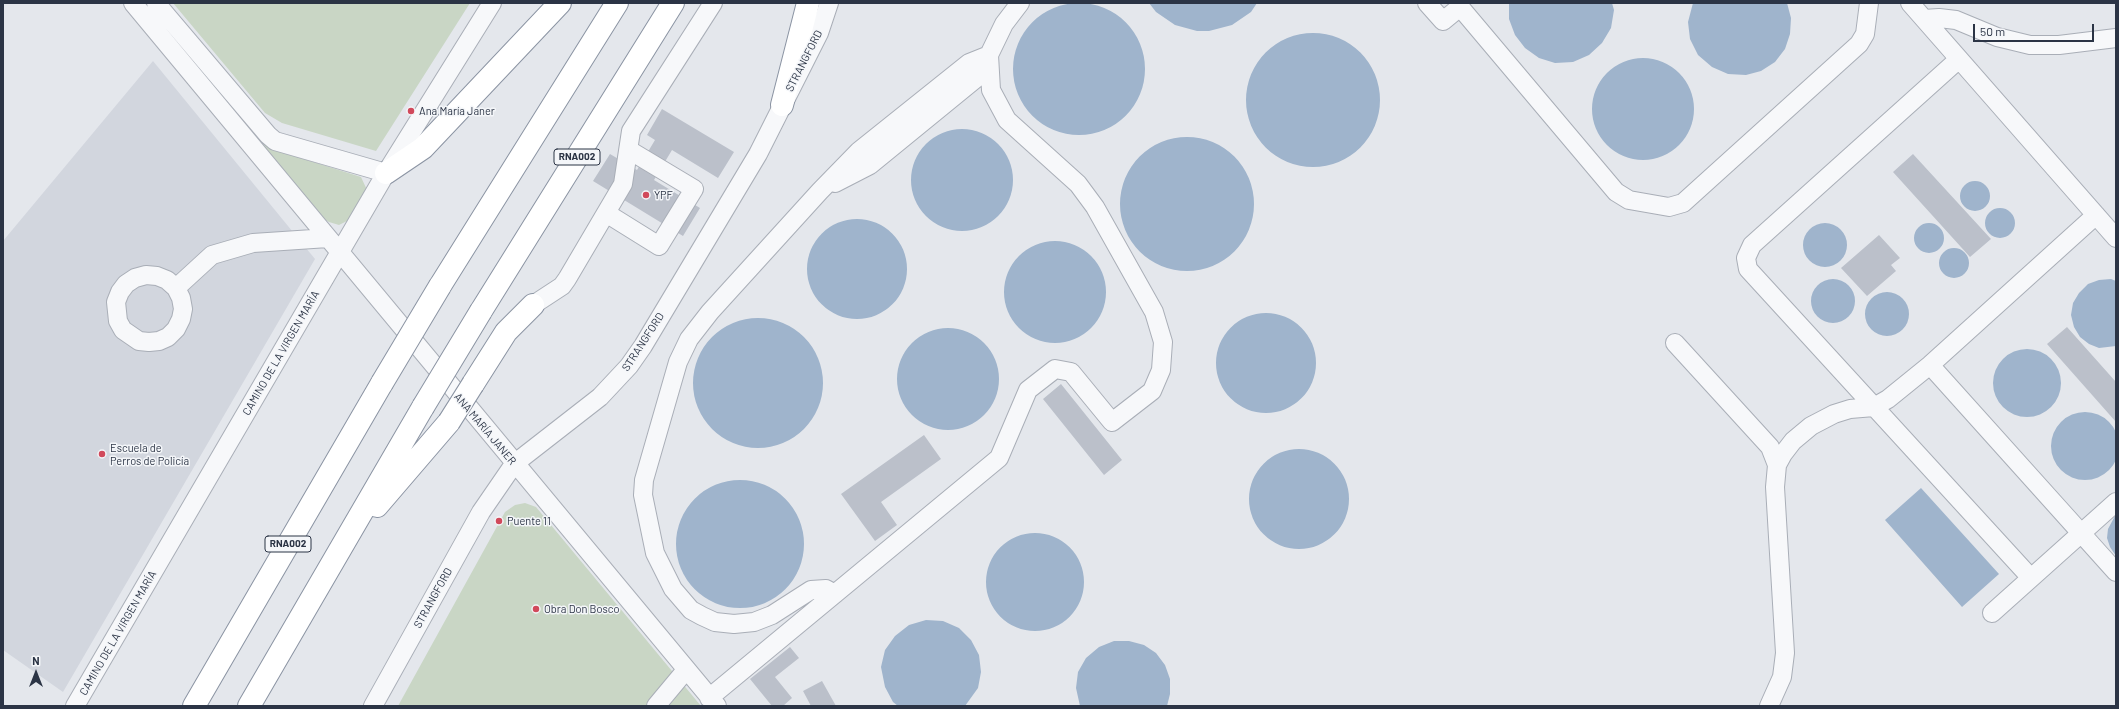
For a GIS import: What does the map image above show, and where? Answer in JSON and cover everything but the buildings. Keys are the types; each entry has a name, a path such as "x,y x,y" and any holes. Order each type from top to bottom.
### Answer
{"highway":[{"path":"386,173 423,148 560,3"},
{"name":"RNA002","path":"194,706 440,286 617,3"},
{"name":"RNA002","path":"249,706 423,407 673,3"},
{"path":"782,105 808,3"},
{"path":"341,548 449,422 506,332 533,305"}],"street":[{"name":"ANA MARÍA JANER","path":"133,3 713,702"},
{"path":"156,3 268,135 275,141 386,173"},
{"name":"CAMINO DE LA VIRGEN MARÍA","path":"75,706 386,173 492,3"},
{"path":"533,305 562,286 624,184 631,131 713,3"},
{"name":"STRANGFORD","path":"373,706 481,512 514,464 600,397 629,366 758,154 819,33 829,3"},
{"path":"713,702 835,594 999,458 1028,390 1055,369 1071,372 1112,422 1152,391 1161,370 1163,342 1154,312 1095,207 1078,184 1007,120 991,90 989,55 1004,24 1020,3"},
{"path":"1428,3 1443,21 1463,5 1616,192 1629,200 1669,207 1683,203 1859,44 1865,34 1869,3"},
{"path":"1910,3 2116,238"},
{"path":"1924,19 1939,18 1956,20 2003,39 2030,45 2059,45 2116,38"},
{"path":"835,594 826,589 811,590 782,610 754,622 734,624 716,622 702,616 681,600 662,571 655,553 643,495 644,480 678,362 689,339 710,312 820,191 859,151 968,62 989,55"},
{"path":"1959,59 1752,244 1746,258 1748,270 2031,578"},
{"path":"606,213 659,246 694,189 629,150"},
{"path":"1769,706 1782,677 1785,653 1774,487 1777,465 1782,454 1793,441 1811,426 1839,412 1850,409 1874,407 1930,365 2096,215"},
{"path":"176,288 212,255 253,243 328,238"},
{"path":"1676,343 1770,447 1777,465"},
{"path":"1930,365 2082,532 2116,572"},
{"path":"1992,613 2116,502"},
{"path":"656,706 686,670"}],"shaded area":[{"name":"Escuela de Perros de Policía","path":"153,61 315,259 63,692 3,650 3,241"}],"green space":[{"path":"173,3 470,3 376,151 282,123 265,113"},
{"path":"260,142 282,152 361,177 367,190 349,220 339,225 329,222 319,216"},
{"name":"Obra Don Bosco","path":"525,503 536,507 701,706 398,706 505,512 515,505"}],"water":[{"path":"1079,3 1104,8 1116,14 1130,27 1140,44 1145,69 1140,94 1134,106 1121,120 1104,130 1079,135 1054,130 1042,124 1028,111 1018,94 1013,69 1018,44 1024,32 1037,18 1054,8"},
{"path":"1149,3 1257,3 1251,12 1232,25 1209,31 1197,31 1175,25 1156,12"},
{"path":"1509,3 1612,3 1614,10 1611,28 1602,43 1589,55 1573,62 1555,63 1539,58 1525,48 1515,35 1509,19"},
{"path":"1693,3 1787,3 1791,18 1790,34 1785,49 1775,62 1761,71 1746,75 1728,74 1712,67 1698,55 1690,39 1688,22"},
{"path":"1320,33 1345,41 1356,48 1365,57 1375,74 1379,87 1379,113 1375,126 1365,143 1356,152 1339,162 1326,166 1306,167 1281,159 1270,152 1261,143 1251,126 1247,113 1246,93 1254,68 1261,57 1270,48 1287,38 1300,34"},
{"path":"1643,58 1662,62 1679,73 1690,90 1694,109 1690,128 1679,145 1662,156 1643,160 1624,156 1607,145 1596,128 1592,109 1596,90 1607,73 1624,62"},
{"path":"962,129 981,133 998,144 1009,161 1013,180 1009,199 998,216 981,227 962,231 943,227 926,216 915,199 911,180 915,161 926,144 943,133"},
{"path":"1187,137 1213,142 1229,152 1239,162 1249,178 1254,204 1249,230 1239,246 1229,256 1213,266 1187,271 1161,266 1145,256 1135,246 1125,230 1120,204 1125,178 1135,162 1145,152 1161,142"},
{"path":"1975,181 1986,185 1990,196 1986,207 1975,211 1964,207 1960,196 1964,185"},
{"path":"2000,208 2011,212 2015,223 2011,234 2000,238 1989,234 1985,223 1989,212"},
{"path":"857,219 867,220 885,227 899,241 906,259 906,279 899,297 885,311 867,318 857,319 847,318 829,311 815,297 808,279 807,269 808,259 815,241 829,227 847,220"},
{"path":"1825,223 1837,227 1843,233 1847,245 1843,257 1837,263 1825,267 1813,263 1807,257 1803,245 1807,233 1813,227"},
{"path":"1929,223 1940,227 1944,238 1940,249 1929,253 1918,249 1914,238 1918,227"},
{"path":"1055,241 1074,245 1091,256 1102,273 1106,292 1102,311 1091,328 1074,339 1055,343 1036,339 1019,328 1008,311 1004,292 1008,273 1019,256 1036,245"},
{"path":"1954,248 1965,252 1969,263 1965,274 1954,278 1943,274 1939,263 1943,252"},
{"path":"1833,279 1845,283 1851,289 1855,301 1851,313 1845,319 1833,323 1821,319 1815,313 1811,301 1815,289 1821,283"},
{"path":"2111,279 2116,281 2116,346 2099,348 2089,344 2080,337 2074,327 2071,315 2073,303 2079,293 2088,284 2099,280"},
{"path":"1887,292 1899,296 1905,302 1909,314 1905,326 1899,332 1887,336 1875,332 1869,326 1865,314 1869,302 1875,296"},
{"path":"1256,313 1276,313 1285,316 1302,327 1313,344 1316,353 1316,373 1313,382 1302,399 1285,410 1276,413 1256,413 1238,405 1230,399 1224,391 1216,373 1216,353 1224,335 1230,327 1238,321"},
{"path":"764,318 783,323 804,337 818,358 822,370 822,396 818,408 804,429 783,443 771,447 752,448 733,443 712,429 698,408 694,396 693,377 698,358 712,337 733,323 745,319"},
{"path":"948,328 968,332 984,343 995,359 999,379 995,399 984,415 968,426 948,430 928,426 912,415 901,399 897,379 901,359 912,343 928,332"},
{"path":"2020,349 2034,349 2046,354 2056,364 2061,376 2061,390 2056,402 2046,412 2034,417 2020,417 2008,412 1998,402 1993,390 1993,376 1998,364 2008,354"},
{"path":"2085,412 2098,415 2109,422 2116,433 2119,446 2116,459 2109,470 2098,477 2085,480 2072,477 2061,470 2054,459 2051,446 2054,433 2061,422 2072,415"},
{"path":"1289,449 1309,449 1318,452 1335,463 1346,480 1349,489 1349,509 1346,518 1335,535 1318,546 1309,549 1289,549 1271,541 1263,535 1257,527 1249,509 1249,489 1257,471 1263,463 1271,457"},
{"path":"740,480 752,481 764,485 785,499 799,520 803,532 803,556 799,568 785,589 764,603 752,607 740,608 728,607 716,603 695,589 681,568 677,556 676,544 677,532 681,520 695,499 716,485 728,481"},
{"path":"1921,488 1999,574 1962,607 1885,520"},
{"path":"2116,514 2116,556 2110,547 2107,538 2108,529"},
{"path":"1035,533 1054,537 1069,548 1080,563 1084,582 1080,601 1069,616 1054,627 1035,631 1016,627 1001,616 990,601 986,582 990,563 1001,548 1016,537"},
{"path":"926,620 943,621 959,628 971,640 979,655 981,672 978,688 965,706 898,706 893,702 885,687 881,667 885,650 895,636 909,625"},
{"path":"1114,641 1129,641 1144,645 1156,653 1165,665 1170,679 1170,694 1167,706 1080,706 1076,688 1078,672 1086,658 1099,647"}],"place":[{"name":"Ana María Janer","path":"411,111"},
{"name":"YPF","path":"646,195"},
{"name":"Escuela de Perros de Policía","path":"102,454"},
{"name":"Puente 11","path":"499,521"},
{"name":"Obra Don Bosco","path":"536,609"}]}
